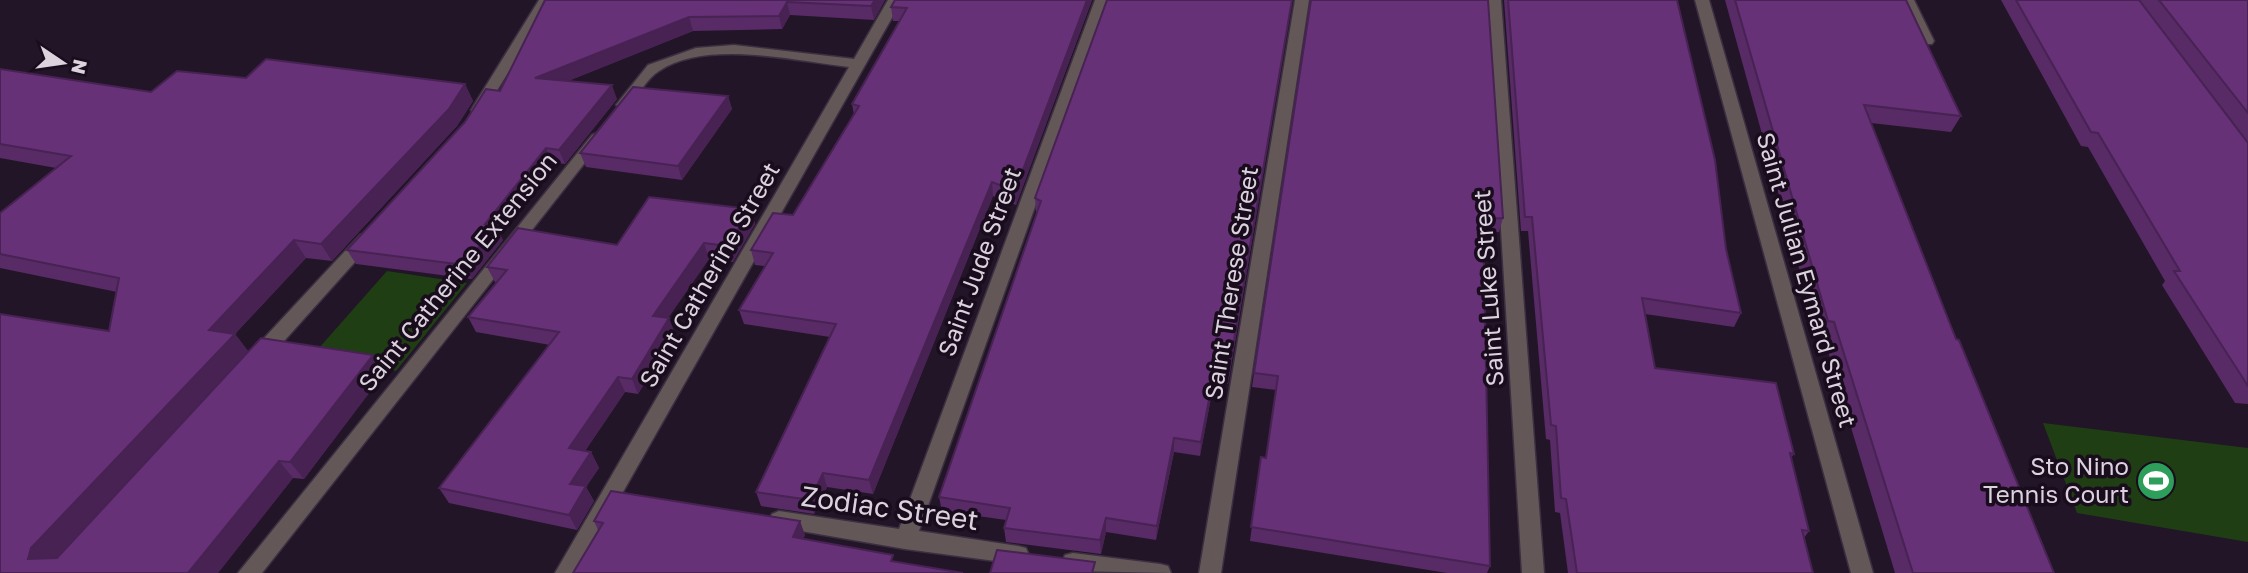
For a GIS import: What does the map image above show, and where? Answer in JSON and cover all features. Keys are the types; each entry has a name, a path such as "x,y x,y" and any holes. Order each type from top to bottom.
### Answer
{"street":[{"path":"465,131 547,0"},
{"name":"Saint Catherine Street","path":"566,573 895,0"},
{"name":"Saint Jude Street","path":"905,540 1102,0"},
{"name":"Saint Therese Street","path":"1210,573 1302,0"},
{"name":"Saint Luke Street","path":"1494,0 1533,573"},
{"name":"Saint Julian Eymard Street","path":"1702,0 1862,573"},
{"path":"1907,0 1927,40"},
{"name":"Saint Catherine Extension","path":"249,573 653,68 696,52 734,49 860,64"},
{"path":"248,368 380,224"},
{"path":"612,494 639,498"},
{"name":"Zodiac Street","path":"759,517 905,540 1160,573"}],"green space":[{"path":"387,271 467,283 396,371 311,357"},
{"name":"Sto Nino Tennis Court","path":"2043,423 2248,448 2248,542 2077,513"}],"building":[{"path":"545,0 875,0 871,6 787,2 779,16 689,17 535,78 612,85 559,150 546,148 485,224 496,226 464,265 347,250 465,122 486,89 500,91"},
{"path":"895,0 1087,0 1015,191 992,182 869,480 823,473 810,500 756,492 836,324 739,310 773,253 751,250 773,213 793,215 859,106 852,104 907,8 891,7"},
{"path":"1107,0 1292,0 1229,370 1215,368 1201,442 1174,438 1157,526 1106,518 1100,540 1004,528 1010,508 939,497 1041,201 1035,198"},
{"path":"1311,0 1488,0 1503,218 1483,219 1490,566 1251,527 1261,457 1266,458 1278,376 1254,373"},
{"path":"1508,0 1677,0 1715,160 1726,249 1741,313 1642,298 1655,368 1776,383 1794,454 1790,453 1809,531 1802,530 1813,573 1577,573 1566,499 1561,498 1556,426 1551,425 1532,217 1525,217"},
{"path":"1735,0 1906,0 1961,116 1864,105 1956,339 1959,340 2054,573 1913,573 1834,322 1828,321"},
{"path":"2016,0 2139,0 2248,143 2248,386 2174,271 2180,271 2098,133 2091,132"},
{"path":"2159,0 2248,0 2248,113"},
{"path":"266,59 465,84 449,109 321,244 294,240 209,330 235,334 31,548 28,559 57,558 261,338 373,355 290,462 279,461 188,573 0,573 0,314 109,331 119,278 0,254 0,213 71,156 0,144 0,69 151,92 177,71 246,78"},
{"path":"633,87 728,96 678,166 580,153"},
{"path":"649,197 750,209 728,246 704,243 653,316 669,318 632,379 618,377 569,448 591,452 570,484 586,486 569,515 439,488 559,332 468,317 507,270 487,267 518,228 617,245"},
{"path":"611,491 800,521 793,537 893,555 891,561 963,573 573,573 603,523 594,521"},
{"path":"997,550 1095,562 1092,573 990,573"}],"place":[{"name":"Sto Nino Tennis Court","path":"2156,481"}]}
